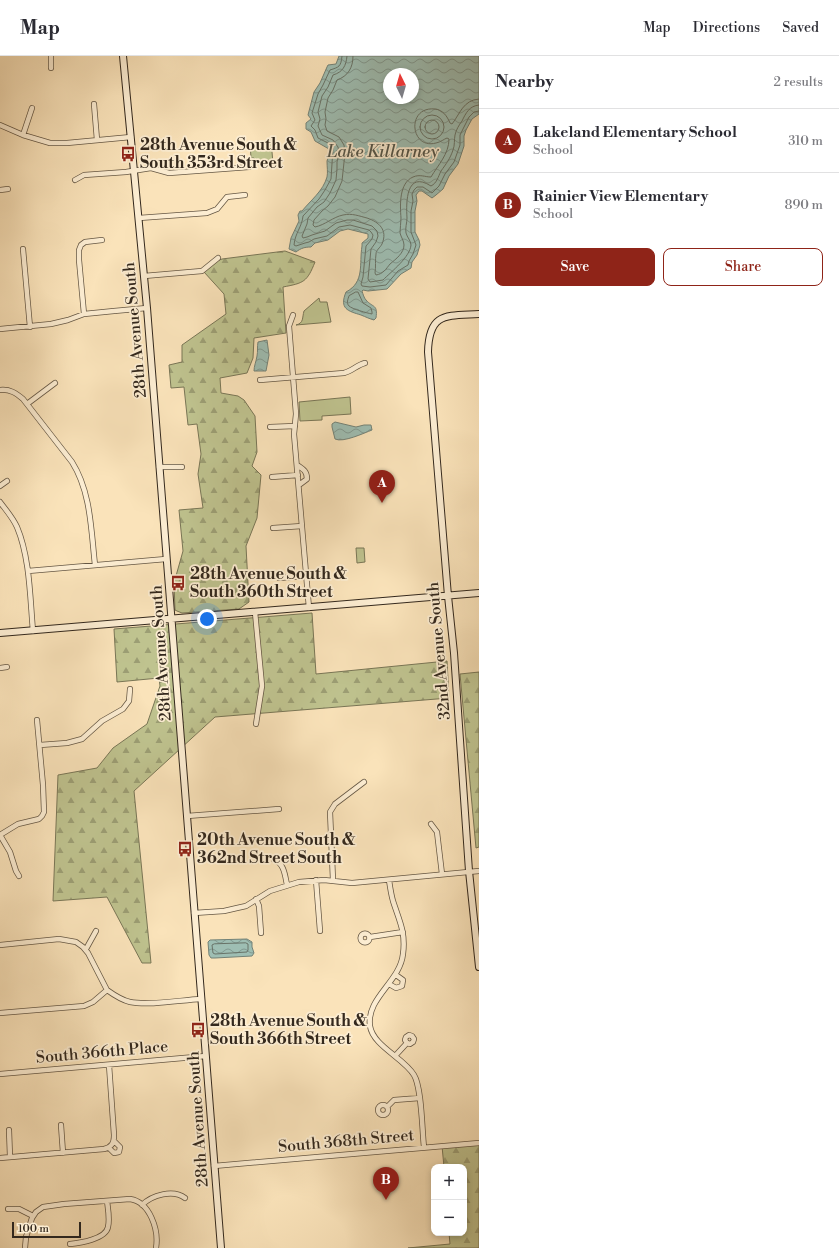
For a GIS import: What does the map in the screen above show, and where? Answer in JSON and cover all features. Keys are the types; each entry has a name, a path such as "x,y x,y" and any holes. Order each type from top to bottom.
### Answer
{"street":[{"path":"51,56 51,68"},
{"name":"28th Avenue South","path":"123,56 147,308 221,1248"},
{"path":"94,104 97,140"},
{"path":"23,135 32,108"},
{"path":"0,125 23,135 50,143 67,143 131,137"},
{"path":"75,180 84,175 153,168 169,173 249,167"},
{"path":"0,190 8,190"},
{"path":"139,218 207,213 216,209 227,197 246,195"},
{"path":"84,314 79,250 81,245 85,242 102,240"},
{"path":"23,249 30,327"},
{"path":"144,276 199,272 207,268 218,258"},
{"path":"0,329 30,327 60,322 84,314 147,308"},
{"name":"32nd Avenue South","path":"479,314 444,318 437,321 430,333 428,343 428,359 454,653 469,871 479,968"},
{"path":"294,315 289,326 296,414 294,434 309,608"},
{"path":"260,380 344,373 350,372 365,363"},
{"path":"27,404 55,383"},
{"path":"2,390 13,392 27,404 77,470 86,495 95,565"},
{"path":"270,427 295,426"},
{"path":"297,465 306,472 307,475 307,479 299,485"},
{"path":"159,467 182,468"},
{"path":"272,477 298,475"},
{"path":"0,486 7,481"},
{"path":"0,502 12,518 18,531 28,571 33,631"},
{"path":"273,528 302,526"},
{"path":"28,571 166,559"},
{"path":"279,578 306,576"},
{"path":"0,633 479,594"},
{"path":"255,612 262,686 256,724"},
{"path":"0,668 7,667"},
{"path":"40,745 68,743 82,739 102,721 121,711 125,707 129,701 130,689"},
{"path":"20,876 16,871 10,852 0,835 18,824 42,817 45,809 37,720"},
{"path":"333,880 330,812 336,804 364,782"},
{"path":"187,816 279,809"},
{"path":"431,824 438,832 442,874"},
{"path":"274,860 281,865 287,885"},
{"path":"194,913 231,910 246,906 270,891 299,882 316,880 352,882 389,880 479,870"},
{"path":"316,880 320,931"},
{"path":"389,880 392,899 401,922 403,932 403,954 401,964 396,975 378,997 370,1016 370,1028 375,1038 409,1068 415,1076 420,1098 424,1147"},
{"path":"256,899 259,906 262,933"},
{"path":"86,949 96,931"},
{"path":"370,937 403,932"},
{"path":"0,945 64,940 76,942 86,949 107,990 116,996 134,1002 164,1002 201,999"},
{"path":"389,984 396,988 401,988 403,980 396,975"},
{"path":"0,1013 84,1006 93,1002 107,990"},
{"path":"395,1056 407,1043"},
{"name":"South 366th Place","path":"0,1074 206,1056"},
{"path":"0,1158 104,1149 112,1144 114,1132 109,1065"},
{"path":"387,1106 394,1100 420,1098"},
{"path":"61,1125 63,1152"},
{"path":"9,1130 10,1157"},
{"name":"South 368th Street","path":"214,1166 479,1143"},
{"path":"142,1205 151,1198 161,1195 178,1194 186,1198"},
{"path":"26,1248 27,1232 33,1216 38,1210 46,1206 132,1200 139,1202 152,1218 157,1236 156,1248"},
{"path":"70,1244 87,1242 107,1231 109,1224 107,1201"},
{"path":"8,1209 19,1209 33,1216"}],"green space":[{"path":"271,141 273,163 258,164 254,158 251,158 250,143"},
{"path":"285,251 315,262 307,278 300,283 283,287 286,333 254,338 253,358 247,373 220,378 221,393 238,396 244,400 255,416 257,452 252,466 261,475 257,518 246,546 249,602 239,609 182,613 175,610 174,583 183,551 179,510 203,508 198,474 201,454 197,424 188,425 184,387 171,388 169,365 182,362 182,345 226,314 224,294 204,272 217,261 222,259"},
{"path":"319,298 320,302 327,302 331,322 296,325 302,322 304,311"},
{"path":"350,397 351,414 322,416 322,420 300,421 299,402"},
{"path":"356,548 364,548 365,562 357,563"},
{"path":"312,613 316,674 447,661 449,698 215,717 134,791 151,963 142,963 107,897 53,901 58,775 97,768 113,748 147,724 160,686 159,678 117,682 114,629"},
{"path":"479,672 479,847 476,848 460,674"},
{"path":"479,1143 479,1248 408,1248 450,1244 449,1236 467,1236 467,1164 444,1164 442,1146"}],"water":[{"name":"Lake Killarney","path":"339,56 479,56 479,114 472,119 466,130 464,136 464,146 458,164 449,176 443,189 432,198 422,191 419,191 416,195 415,232 420,245 417,255 412,262 411,268 401,274 387,289 362,291 365,299 376,308 376,318 374,320 352,312 344,306 346,292 352,288 359,278 362,243 368,238 368,234 348,229 340,231 328,240 315,243 311,247 303,248 296,252 289,249 291,238 299,221 298,215 300,211 302,211 320,191 327,177 329,149 315,141 311,132 306,129 306,123 311,119 308,115 314,92 328,65 336,64"},
{"path":"267,340 269,355 266,371 254,371 258,342"},
{"path":"335,422 356,427 371,425 372,430 354,437 339,440 335,439 332,427 332,424"},
{"path":"247,939 252,942 254,953 252,956 211,958 209,955 208,942 210,940"}],"place":[{"name":"28th Avenue South & South 353rd Street","path":"128,154"},
{"name":"Lakeland Elementary School","path":"382,503"},
{"name":"28th Avenue South & South 360th Street","path":"178,583"},
{"name":"20th Avenue South & 362nd Street South","path":"185,849"},
{"name":"28th Avenue South & South 366th Street","path":"198,1030"},
{"name":"Rainier View Elementary","path":"386,1200"}]}
